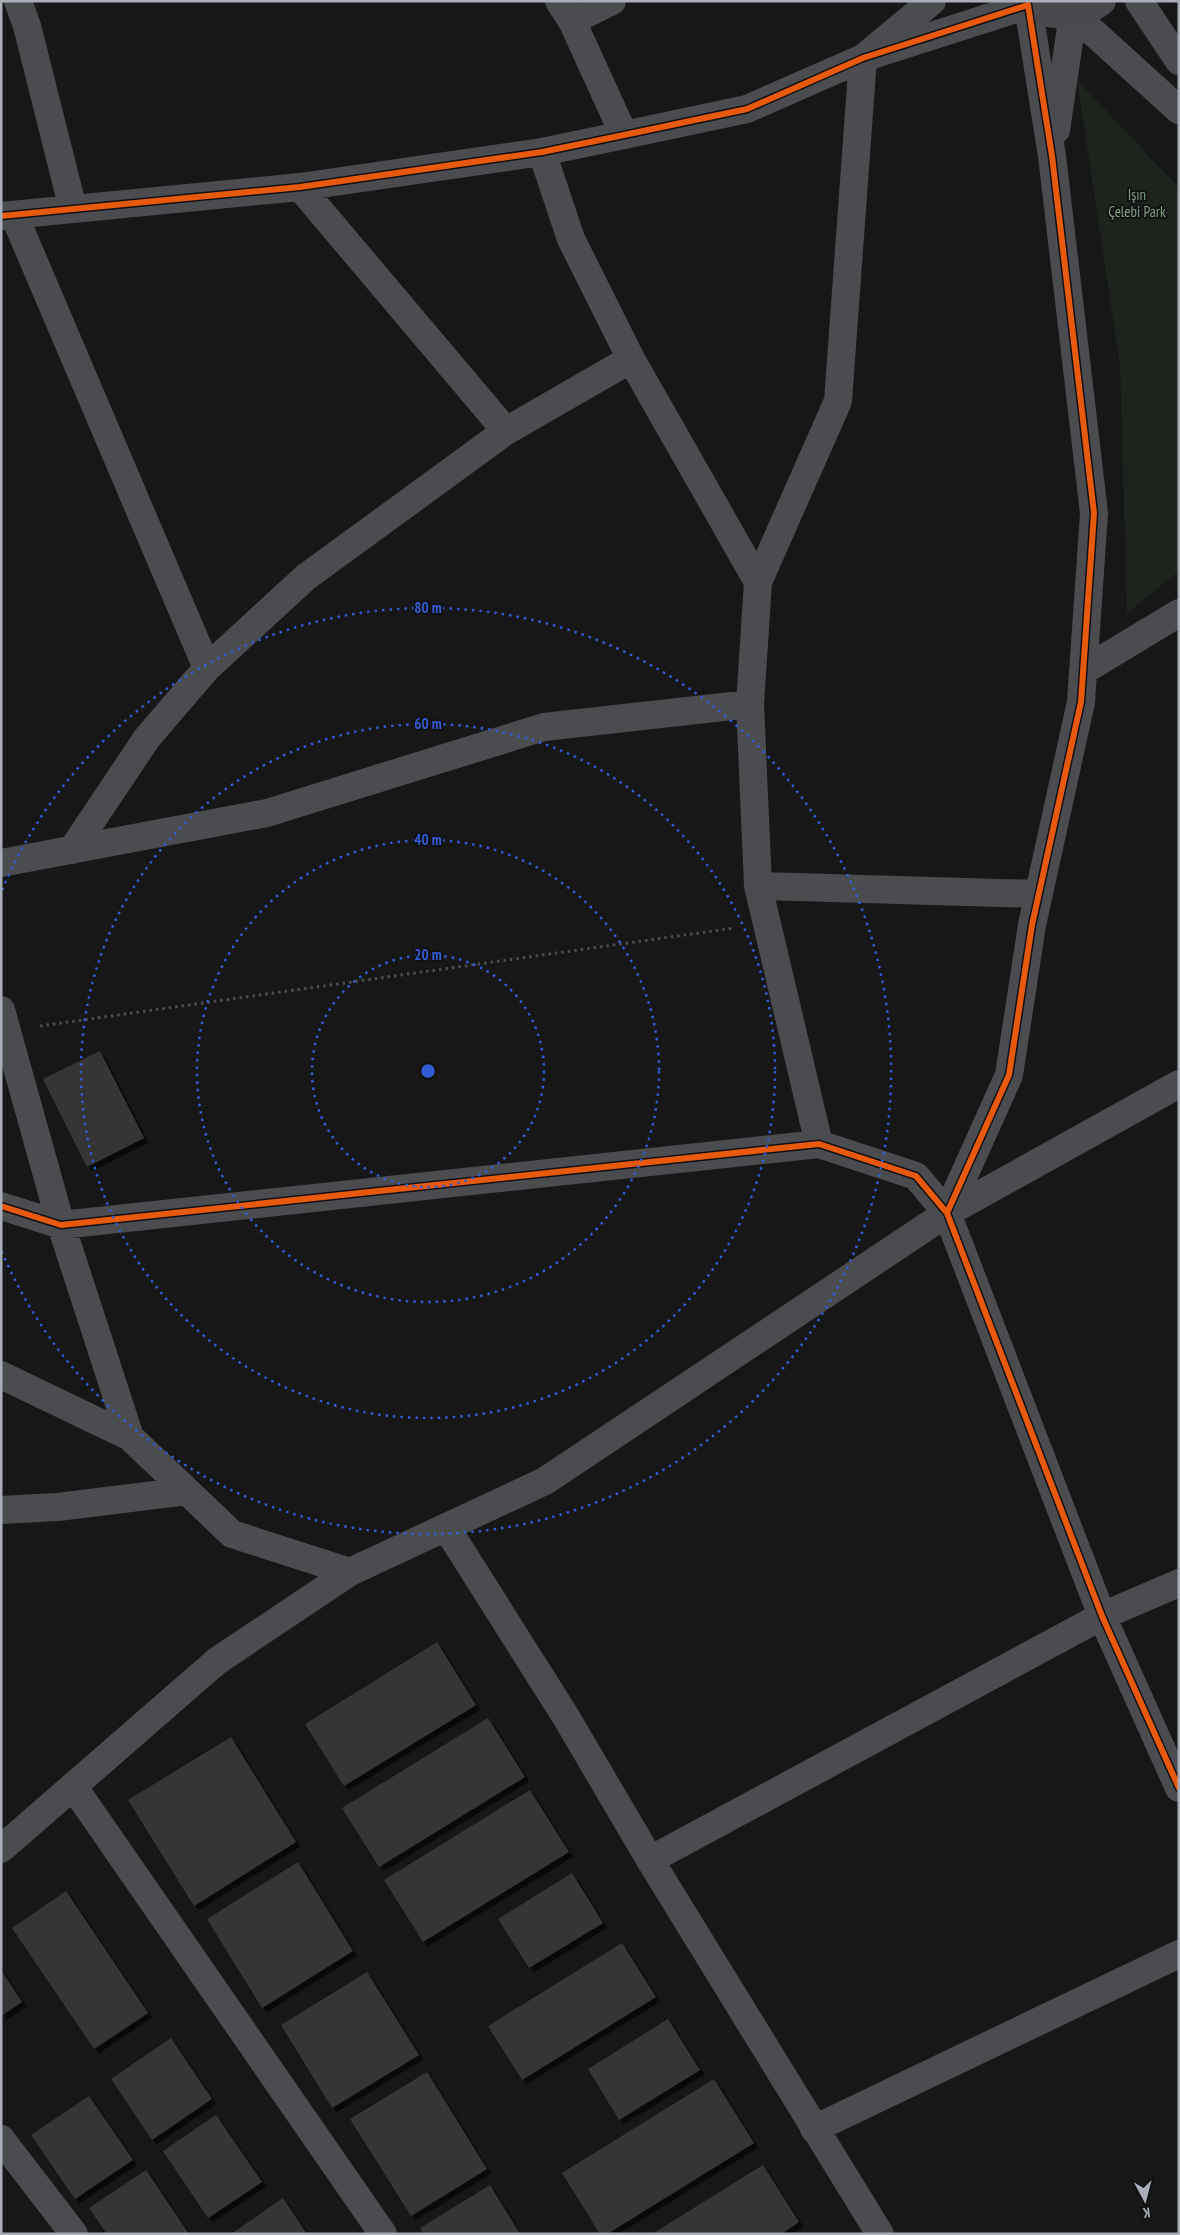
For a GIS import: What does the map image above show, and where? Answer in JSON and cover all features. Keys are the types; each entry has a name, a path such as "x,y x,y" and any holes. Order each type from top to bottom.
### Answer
{"main road":[{"path":"1026,3 1050,13 1073,14 1095,7 1102,1"}],"street":[{"path":"18,1 28,26 73,209"},
{"path":"612,1 565,11 624,135"},
{"path":"819,1144 758,886 750,704 758,582 838,401 863,58 932,1"},
{"path":"1139,1 1179,61"},
{"path":"207,668 8,215 300,187 542,152 624,135 747,109 863,58 1026,3 1052,156 1094,514 1082,702 1032,925 1009,1075 947,1213"},
{"path":"1073,14 1179,110"},
{"path":"1052,156 1073,14"},
{"path":"542,152 571,239 631,359 758,582"},
{"path":"300,187 506,431"},
{"path":"72,850 147,738 207,668 306,577 506,431 631,359"},
{"path":"1083,671 1179,613"},
{"path":"1,863 267,813 544,727 750,704"},
{"path":"758,886 1039,894"},
{"path":"4,1021 61,1225 130,1438"},
{"path":"1,1849 217,1661 350,1572 546,1481 947,1213 1179,1084"},
{"path":"1,1206 61,1225 819,1144 916,1176 947,1213 1102,1616 1179,1788"},
{"path":"1,1375 130,1438 232,1534 350,1572"},
{"path":"1,1510 58,1507 187,1491"},
{"path":"446,1527 566,1717 650,1860 880,2234"},
{"path":"650,1860 1102,1616 1179,1583"},
{"path":"73,1786 383,2234"},
{"path":"814,2129 1179,1954"},
{"path":"1,2139 74,2234"}],"path":[{"path":"4,1021 767,924"}],"green space":[{"name":"Işın Çelebi Park","path":"1077,80 1179,188 1179,571 1127,613 1120,365"}],"building":[{"path":"100,1051 144,1138 87,1167 43,1079"},
{"path":"437,1642 476,1705 344,1786 305,1724"},
{"path":"488,1718 525,1777 379,1867 342,1808"},
{"path":"231,1737 296,1842 194,1906 128,1800"},
{"path":"530,1790 569,1852 423,1942 384,1880"},
{"path":"298,1862 353,1951 262,2008 207,1919"},
{"path":"572,1873 603,1923 529,1968 498,1919"},
{"path":"66,1891 148,2013 94,2049 12,1928"},
{"path":"622,1943 656,1997 522,2080 488,2026"},
{"path":"1,1970 22,2002 1,2016"},
{"path":"367,1972 419,2055 332,2108 281,2025"},
{"path":"668,2019 700,2070 619,2120 588,2069"},
{"path":"171,2038 212,2099 152,2140 111,2079"},
{"path":"427,2072 487,2169 411,2216 350,2119"},
{"path":"714,2079 754,2143 607,2234 600,2234 562,2173"},
{"path":"89,2096 133,2160 75,2199 31,2135"},
{"path":"216,2115 262,2182 208,2218 163,2151"},
{"path":"763,2165 799,2222 781,2234 652,2234"},
{"path":"146,2170 189,2234 107,2234 89,2208"},
{"path":"490,2185 520,2234 423,2234 420,2228"},
{"path":"283,2198 307,2234 231,2234"}],"cycle path":[{"path":"1,216 300,187 542,152 747,109 863,58 1028,5 1052,156 1094,513 1081,702 1032,925 1009,1075 947,1213"},
{"path":"1,1206 61,1225 819,1144 916,1176 947,1213 1102,1616 1179,1788"}]}
